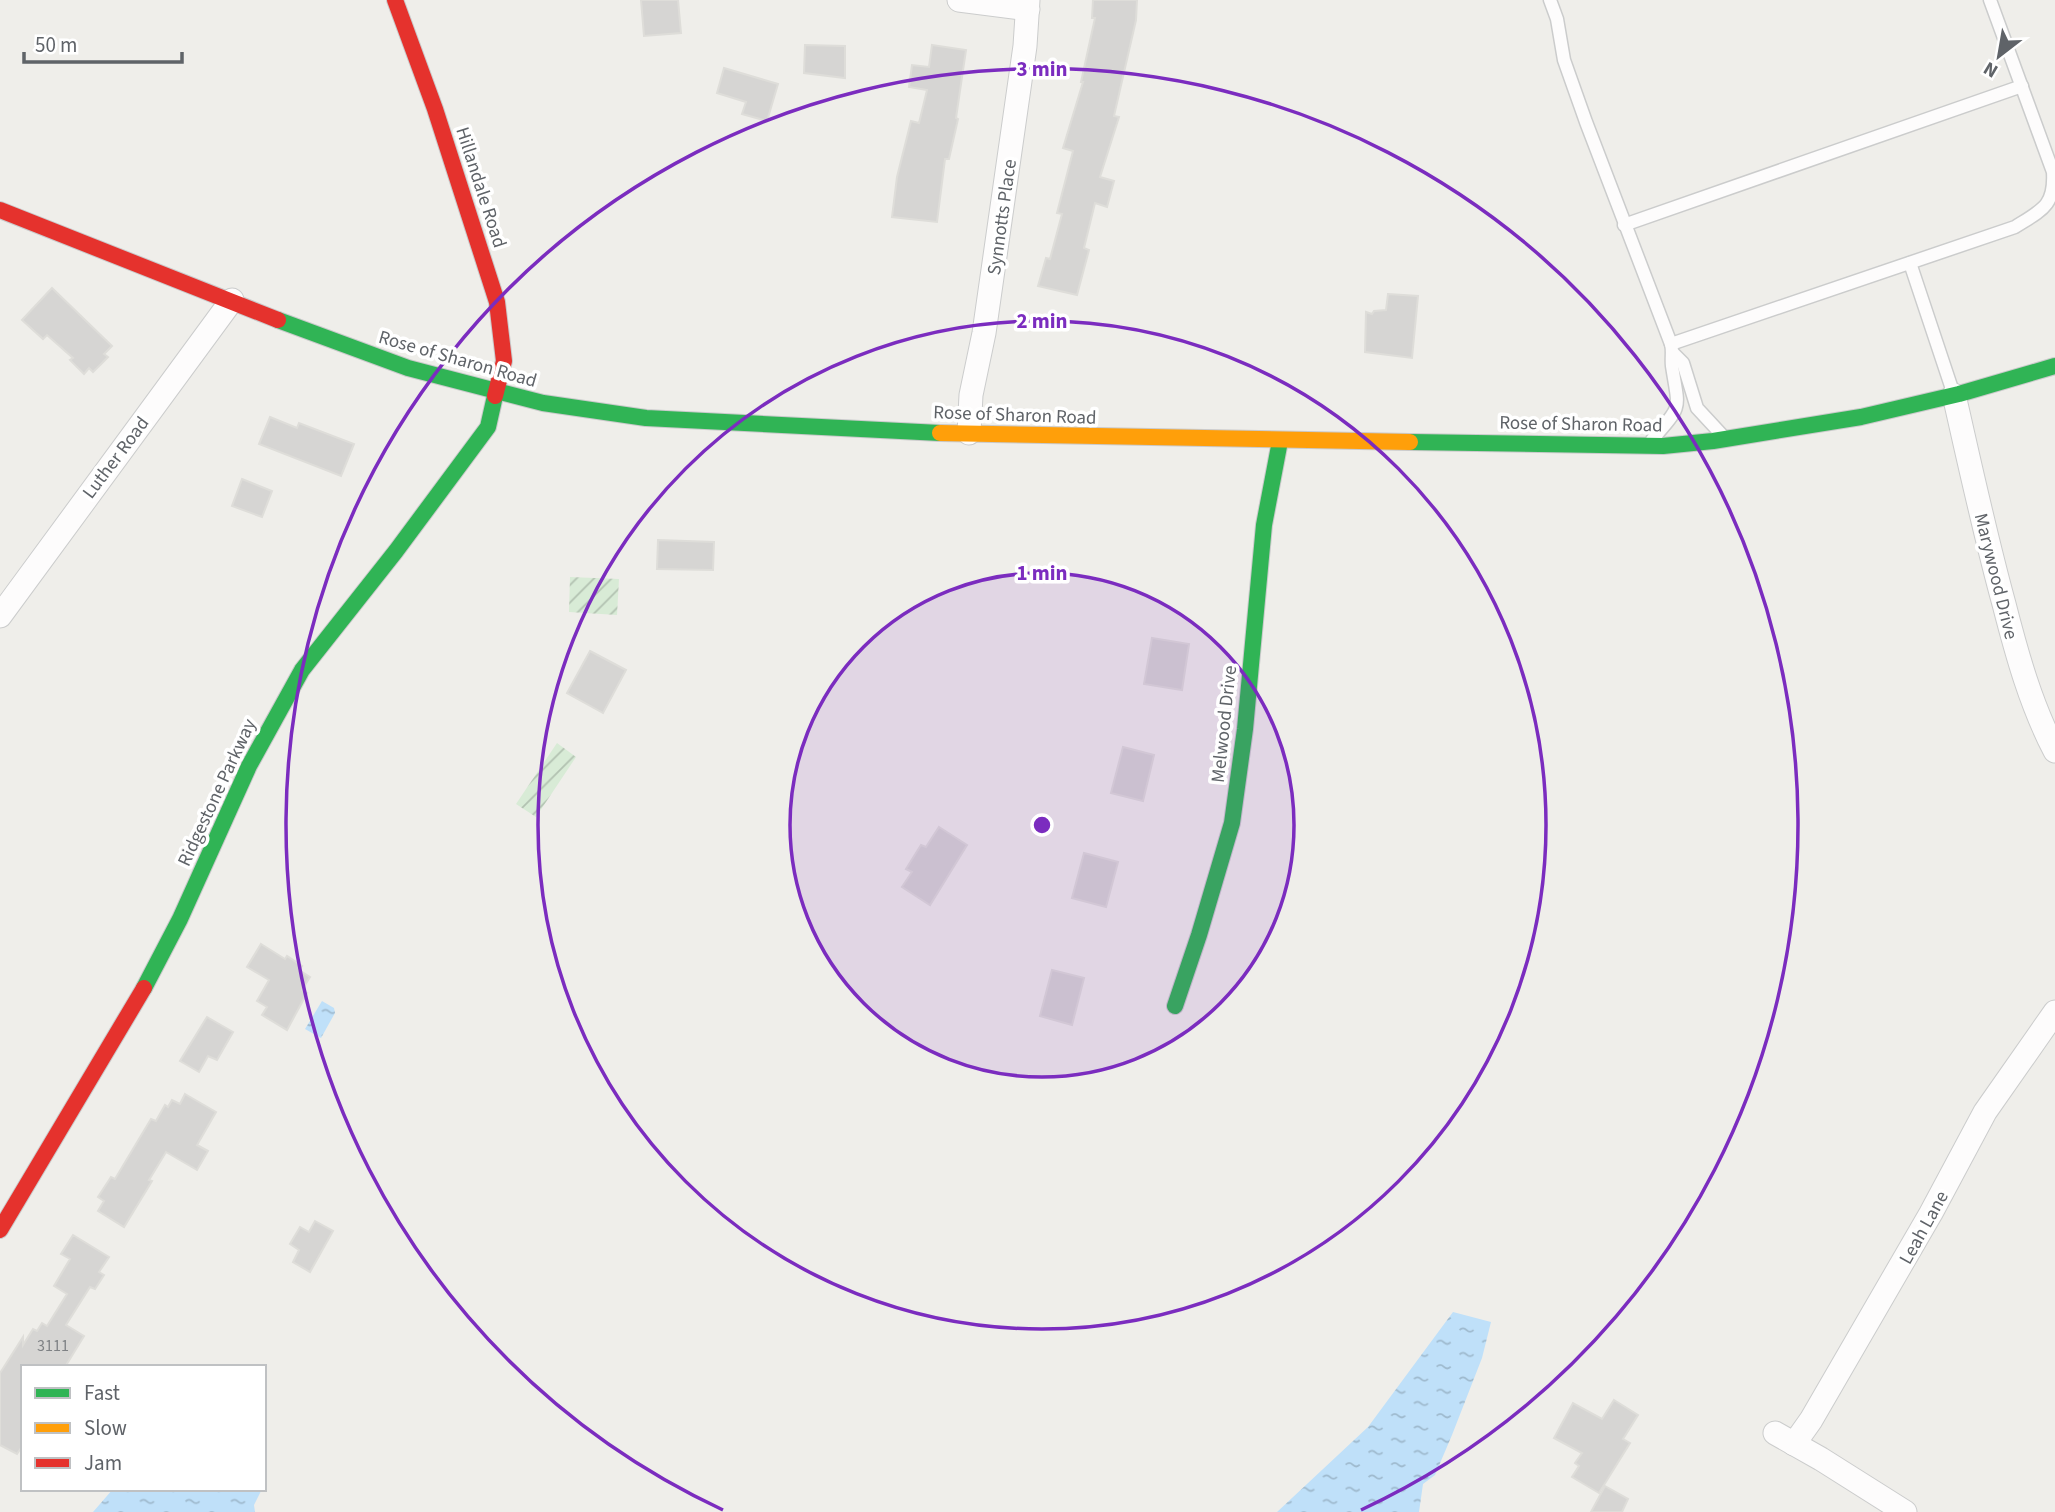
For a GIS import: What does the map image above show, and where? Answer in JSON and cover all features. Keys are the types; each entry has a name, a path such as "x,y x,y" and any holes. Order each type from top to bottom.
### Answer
{"street":[{"name":"Hillandale Road","path":"395,0 443,134 497,302 504,361 498,392"},
{"path":"958,0 1028,5"},
{"name":"Synnotts Place","path":"969,433 971,395 984,333 1025,46 1028,5"},
{"name":"Rose of Sharon Road","path":"0,210 336,343 408,368 543,403 646,418 870,431 1647,446 1727,441 1820,427 1954,395 2055,366"},
{"name":"Luther Road","path":"0,616 232,300"},
{"name":"Ridgestone Parkway","path":"0,1230 151,975 180,919 249,766 282,703 320,644 396,551 488,427 498,392"},
{"name":"Marywood Drive","path":"1954,395 1989,550 2014,642 2036,712 2055,751"},
{"name":"Melwood Drive","path":"1175,1006 1199,935 1231,823 1245,729 1264,526 1280,441"},
{"name":"Leah Lane","path":"1905,1512 1785,1438 1811,1420 1925,1225 1985,1112 2055,1012"}],"lane":[{"path":"1550,0 1557,19 1564,60 1623,225 1651,289 1672,348 1683,363 1697,408 1727,441"},
{"path":"1557,19 1563,0"},
{"path":"1672,348 2015,227 2042,209 2054,192 2053,172 1990,0"},
{"path":"1623,225 2022,86"},
{"path":"1910,263 1954,395"},
{"path":"1647,446 1675,414 1679,400 1671,361 1672,348"}],"green space":[{"path":"570,577 619,579 617,615 569,612"},
{"path":"557,743 576,757 536,817 516,804"}],"water":[{"path":"322,1001 334,1008 335,1013 321,1038 305,1029"},
{"path":"1453,1312 1491,1322 1482,1358 1452,1435 1435,1475 1423,1484 1419,1512 1277,1512 1368,1427"},
{"path":"111,1491 261,1491 254,1505 255,1512 93,1512"}],"building":[{"path":"641,0 678,0 681,33 644,36"},
{"path":"1093,0 1137,0 1136,20 1114,116 1119,117 1100,177 1114,181 1107,207 1095,203 1084,248 1089,250 1077,295 1038,286 1046,258 1050,259 1062,214 1057,213 1073,151 1063,148 1083,82 1095,18 1092,18"},
{"path":"805,45 845,46 845,78 804,73"},
{"path":"932,45 966,50 956,118 958,119 949,159 945,159 937,222 892,217 897,177 911,121 919,123 927,90 909,87 912,65 929,67"},
{"path":"724,68 778,84 767,121 742,114 746,102 717,93"},
{"path":"52,288 112,346 104,354 108,357 93,372 89,368 84,374 70,360 73,358 47,335 43,339 22,320"},
{"path":"1388,294 1418,296 1412,358 1365,352 1366,312 1372,314 1374,311 1386,310"},
{"path":"270,417 297,428 299,423 354,444 341,476 259,444"},
{"path":"242,479 272,491 262,517 232,506"},
{"path":"658,540 714,542 713,570 657,569"},
{"path":"1152,638 1189,644 1182,690 1144,684"},
{"path":"590,651 626,670 603,713 567,693"},
{"path":"1123,747 1154,755 1143,801 1111,793"},
{"path":"939,827 967,845 930,905 902,887 912,872 906,869 921,845 926,847"},
{"path":"1084,853 1118,862 1106,907 1072,898"},
{"path":"261,944 302,966 299,970 310,977 302,990 307,993 287,1030 262,1015 267,1007 257,1001 269,980 247,967"},
{"path":"1052,970 1084,978 1072,1025 1040,1016"},
{"path":"207,1017 233,1032 217,1060 208,1056 199,1072 180,1061"},
{"path":"185,1094 216,1112 197,1145 208,1151 197,1170 166,1152 124,1227 98,1211 104,1201 98,1197 111,1177 115,1179 151,1119 156,1121 165,1105 168,1107 172,1100 180,1104"},
{"path":"315,1221 333,1231 310,1272 293,1262 299,1250 290,1244 300,1227 309,1232"},
{"path":"73,1235 109,1257 99,1272 104,1275 95,1289 90,1287 66,1325 84,1336 66,1365 21,1365 21,1448 17,1454 0,1445 0,1373 23,1337 23,1345 33,1329 37,1331 42,1323 47,1326 67,1294 54,1286 70,1259 61,1254"},
{"path":"1614,1400 1638,1415 1623,1439 1630,1443 1599,1493 1572,1477 1579,1466 1575,1463 1582,1453 1554,1438 1573,1403 1602,1419"},
{"path":"1605,1486 1628,1499 1622,1512 1591,1512"}],"traffic: fast":[{"path":"278,320 408,368 543,403 646,418 940,433"},
{"path":"1410,442 1663,446 1713,441 1861,417 1959,394 2055,366"},
{"path":"144,988 180,919 249,766 302,670 396,551 488,427 495,396"},
{"path":"1175,1006 1232,823 1245,729 1264,525 1280,441"}],"traffic: slow":[{"path":"940,433 1410,442"}],"traffic: jam":[{"path":"395,0 435,109 497,302 504,361 495,396"},
{"path":"0,210 278,320"},
{"path":"0,1230 144,988"}]}
